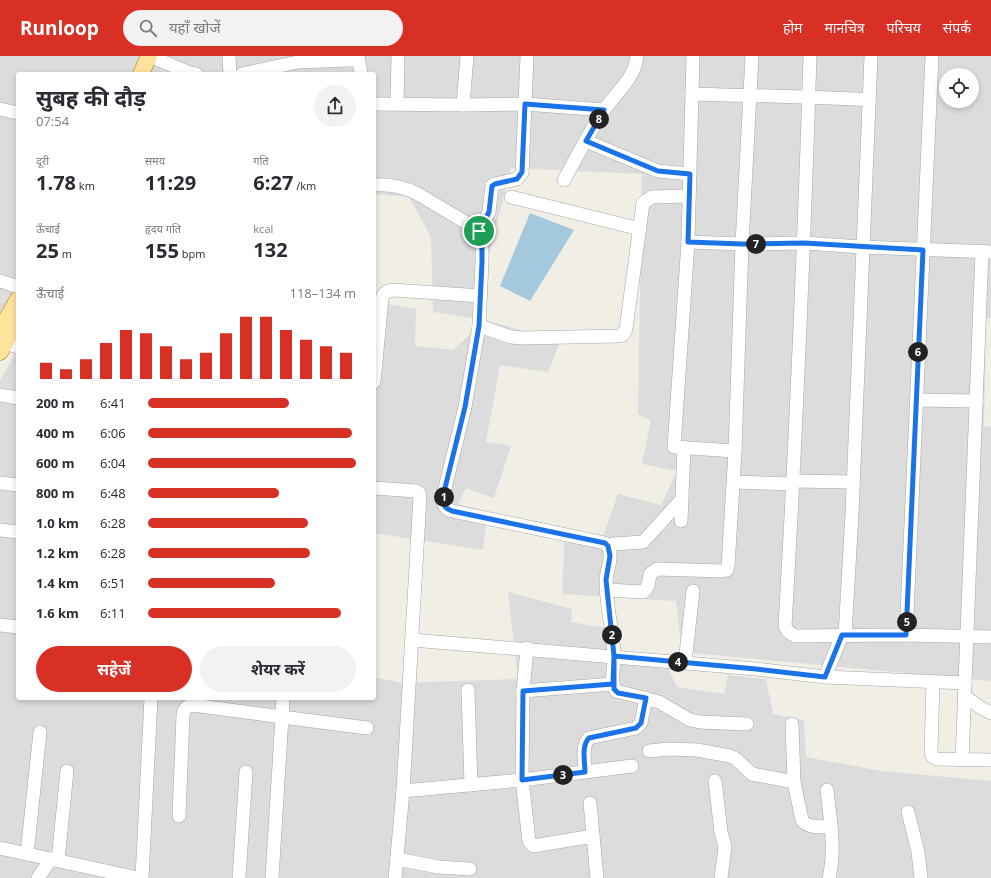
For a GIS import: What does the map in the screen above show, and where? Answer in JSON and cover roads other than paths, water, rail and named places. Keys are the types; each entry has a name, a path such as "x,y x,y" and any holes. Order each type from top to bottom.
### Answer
{"main road":[{"path":"143,72 155,61"},
{"path":"6,343 16,306"},
{"path":"6,343 16,324"}],"street":[{"path":"229,56 230,72"},
{"path":"251,72 298,62 351,60 358,56 361,72"},
{"path":"397,104 398,56"},
{"path":"463,105 467,56"},
{"path":"479,231 489,212 492,186 517,179 522,172 528,56"},
{"path":"564,180 604,110 630,78 634,70 637,56"},
{"path":"693,56 688,242 674,447 735,451"},
{"path":"607,590 643,592 648,587 650,574 657,569 722,571 727,570 730,562 742,244 752,56"},
{"path":"810,56 804,243 786,630 795,636 906,635 991,637"},
{"path":"825,677 843,635 853,482 870,56"},
{"path":"906,635 932,56"},
{"path":"155,61 187,72"},
{"path":"692,94 809,96 869,100"},
{"path":"376,104 525,104 604,110"},
{"path":"0,109 16,113"},
{"path":"586,141 658,171 690,174"},
{"path":"376,185 389,185 409,190 479,231 482,239 479,326 465,407 442,500 444,505 452,511 605,543 608,546 610,556 606,580 614,656 614,689 618,693 659,702 690,720 700,722 747,724"},
{"path":"479,326 511,337 522,338 623,335 626,329 644,203 652,197 689,196"},
{"path":"511,197 640,229"},
{"path":"688,242 742,244 804,243 986,252 976,400 962,760"},
{"path":"0,282 16,286"},
{"path":"376,361 382,298 384,293 388,290 481,296"},
{"path":"0,395 16,398"},
{"path":"916,400 976,400"},
{"path":"681,521 684,448"},
{"path":"734,482 853,482"},
{"path":"0,483 16,486"},
{"path":"376,488 416,491 419,493 403,791 395,878"},
{"path":"608,546 613,544 643,542 682,499"},
{"path":"0,530 16,532"},
{"path":"685,662 693,591"},
{"path":"0,625 16,627"},
{"path":"412,640 527,648 685,662 825,677 933,682 964,689 981,708 991,713"},
{"path":"527,648 523,691 522,780 530,844 533,846 593,836"},
{"path":"933,682 931,753 933,757 937,759 991,760"},
{"path":"523,691 613,684"},
{"path":"468,690 471,786"},
{"path":"585,772 584,746 586,741 589,738 636,728 641,723 646,698"},
{"path":"142,878 151,700"},
{"path":"272,878 283,700"},
{"path":"179,816 183,715 186,707 191,705 200,706 367,728"},
{"path":"792,724 794,782 802,820 809,826 831,827"},
{"path":"27,854 40,732"},
{"path":"649,751 669,749 697,750 730,756 736,759 752,774 794,782"},
{"path":"403,791 471,786 632,766"},
{"path":"38,878 55,860 67,771"},
{"path":"239,878 246,772"},
{"path":"715,781 721,832 725,847 721,878"},
{"path":"827,790 833,851 832,868 829,878"},
{"path":"590,803 597,878"},
{"path":"908,812 918,852 921,878"},
{"path":"0,848 138,878"},
{"path":"397,859 438,867 470,869"}],"water":[{"path":"530,213 574,230 530,301 500,286"}]}
